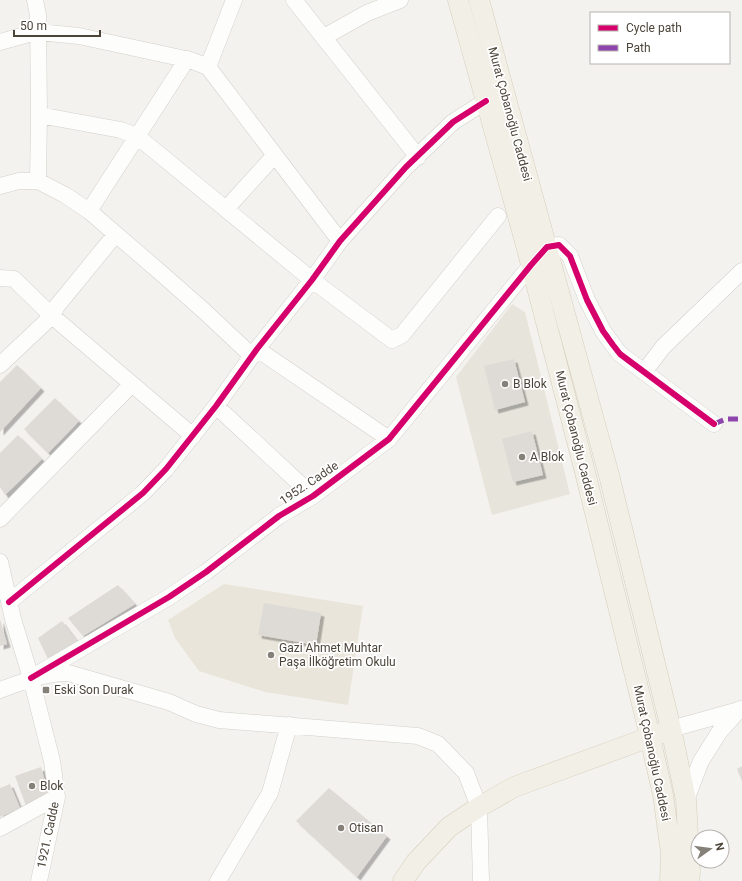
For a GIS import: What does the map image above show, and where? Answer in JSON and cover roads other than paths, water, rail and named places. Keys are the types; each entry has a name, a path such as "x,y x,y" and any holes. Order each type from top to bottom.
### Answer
{"main road":[{"name":"Murat Çobanoğlu Caddesi","path":"458,0 531,265 587,480 650,737 663,795 671,853 670,881"},
{"name":"Murat Çobanoğlu Caddesi","path":"479,0 609,475 671,729 686,800 690,872 689,881"},
{"path":"403,881 416,862 449,827 479,807 514,788 671,729"}],"street":[{"path":"35,0 38,14 38,181"},
{"path":"208,67 234,0"},
{"path":"294,0 418,157"},
{"path":"324,37 367,13 400,0"},
{"path":"0,42 38,32 79,36 187,59 208,67 274,156 340,241"},
{"path":"89,212 187,59"},
{"path":"9,602 143,493 166,469 216,406 254,352 312,280 340,241 406,167 453,122 486,101"},
{"path":"39,115 122,130 138,137 312,280 392,340 402,335 498,216"},
{"path":"226,209 274,156"},
{"path":"0,186 19,181 38,181 65,195 89,212 254,352 389,439"},
{"path":"0,365 52,316 57,306 115,235"},
{"path":"547,247 559,245 570,256 587,300 603,331 620,354 714,424"},
{"name":"1952. Cadde","path":"31,678 169,596 206,572 279,516 313,496 389,439 547,247"},
{"path":"644,372 663,347 741,275"},
{"path":"0,278 14,280 52,316 193,436"},
{"path":"0,519 132,384"},
{"path":"216,406 313,496"},
{"path":"0,562 9,602 31,678"},
{"path":"0,690 31,678 55,673 68,673 169,702 196,714 219,720 418,736 438,744 466,773 479,807 481,881"},
{"name":"1921. Cadde","path":"31,678 52,761 57,797 39,881"},
{"path":"671,729 741,709"},
{"path":"686,800 701,761 720,732 741,709"},
{"path":"218,881 270,793 289,725"},
{"path":"0,828 57,797"}],"place":[{"name":"B Blok","path":"505,384"},
{"name":"A Blok","path":"522,457"},
{"name":"Gazi Ahmet Muhtar Paşa İlköğretim Okulu","path":"271,655"},
{"name":"Eski Son Durak","path":"46,690"},
{"name":"Blok","path":"32,786"},
{"name":"Otisan","path":"341,828"}]}
